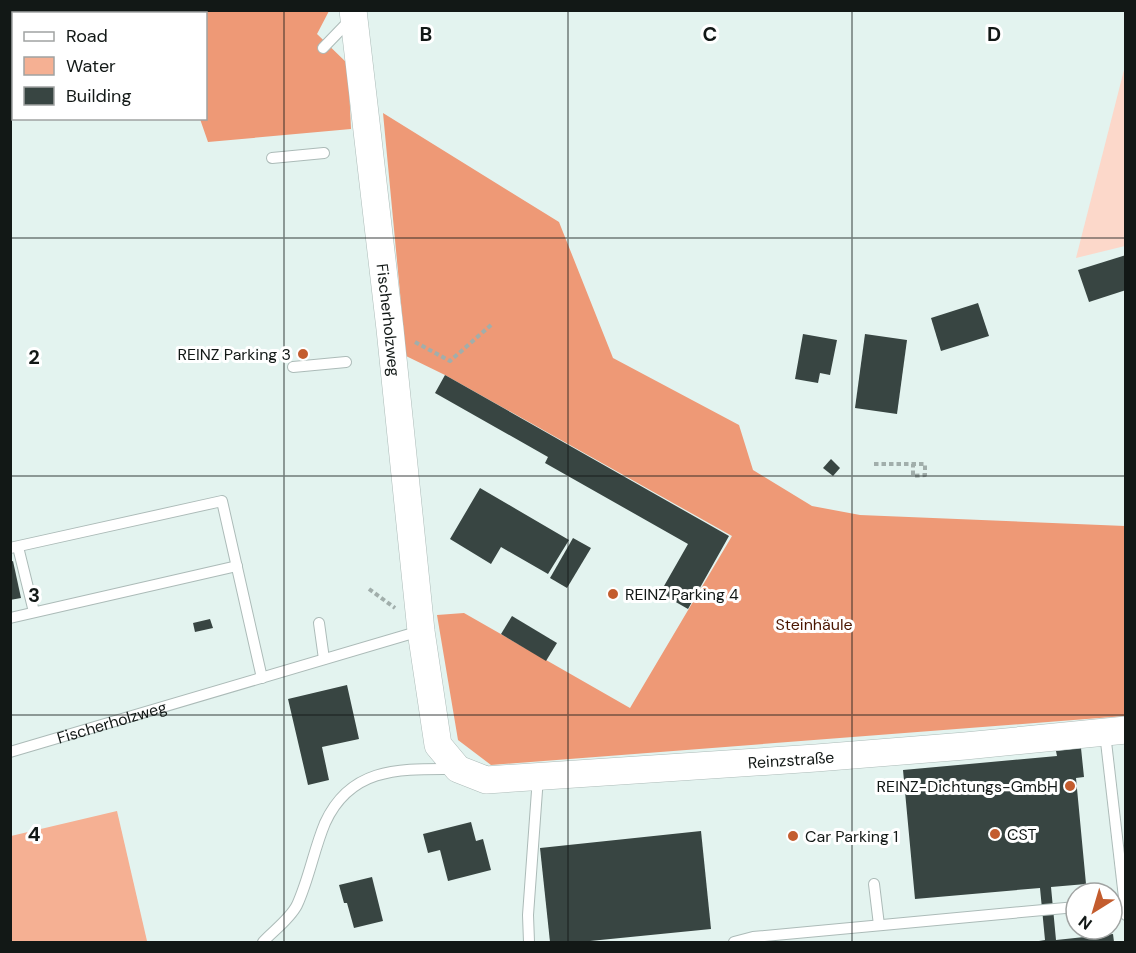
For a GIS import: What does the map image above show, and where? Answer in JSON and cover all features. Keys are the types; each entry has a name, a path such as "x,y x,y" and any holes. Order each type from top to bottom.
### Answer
{"street":[{"name":"Fischerholzweg","path":"354,13 421,631 438,745 458,769"},
{"name":"Reinzstraße","path":"458,769 486,780 538,777 816,758 1115,731"}],"lane":[{"path":"323,48 354,13"},
{"path":"272,158 324,153"},
{"path":"293,367 346,362"},
{"path":"34,612 14,547 222,501 262,678"},
{"path":"10,618 237,566"},
{"path":"320,623 324,659"},
{"name":"Fischerholzweg","path":"10,752 421,631"},
{"path":"1115,731 1123,881"},
{"path":"263,942 296,907 326,822 343,794 363,780 399,769 458,769"},
{"path":"530,942 528,915 538,777"},
{"path":"874,884 879,925"},
{"path":"1124,900 1125,915"},
{"path":"734,942 753,937 1064,908"}],"path":[{"path":"390,329 450,361 491,325"},
{"path":"874,464 913,464 925,464 925,475 913,476 913,464"}],"shaded area":[{"path":"1125,66 1125,246 1076,258"}],"green space":[{"path":"329,11 317,34 348,64 351,129 208,142 200,120 207,120 207,12 193,12"},
{"name":"Steinhäule","path":"383,113 559,222 613,358 739,425 753,470 812,506 860,515 1125,526 1125,716 491,765 458,740 437,615 464,613 630,708 732,536 445,375 406,356"}],"water":[{"path":"128,10 193,10 193,12 123,12"},
{"path":"117,811 147,941 11,942 11,836"}],"building":[{"path":"1126,255 1126,290 1089,302 1078,270"},
{"path":"978,303 989,336 941,351 931,318"},
{"path":"803,334 837,340 830,375 820,373 818,383 795,379"},
{"path":"865,334 907,340 897,414 855,408"},
{"path":"445,375 729,536 688,609 660,593 688,544 545,463 548,457 435,393"},
{"path":"831,459 840,468 833,476 823,468"},
{"path":"480,488 569,540 548,574 501,547 491,564 450,539"},
{"path":"573,538 591,548 567,588 550,578"},
{"path":"13,561 21,598 10,600 10,562"},
{"path":"512,616 557,643 546,661 501,634"},
{"path":"210,619 213,628 195,632 193,623"},
{"path":"347,685 359,739 322,747 329,780 308,785 288,699"},
{"name":"CST","path":"1081,748 1084,777 1076,778 1086,881 1064,881 1064,886 1051,887 1056,940 1114,942 1039,942 1045,940 1040,888 915,899 903,770 1057,756 1056,751"},
{"path":"471,822 476,841 483,839 491,870 448,881 440,850 428,853 423,834"},
{"path":"701,831 711,929 580,942 550,942 540,848"},
{"path":"372,877 383,921 354,928 339,885"}],"place":[{"name":"REINZ Parking 3","path":"303,354"},
{"name":"REINZ Parking 4","path":"613,594"},
{"name":"REINZ-Dichtungs-GmbH","path":"1070,786"},
{"name":"CST","path":"995,834"},
{"name":"Car Parking 1","path":"793,836"}]}
